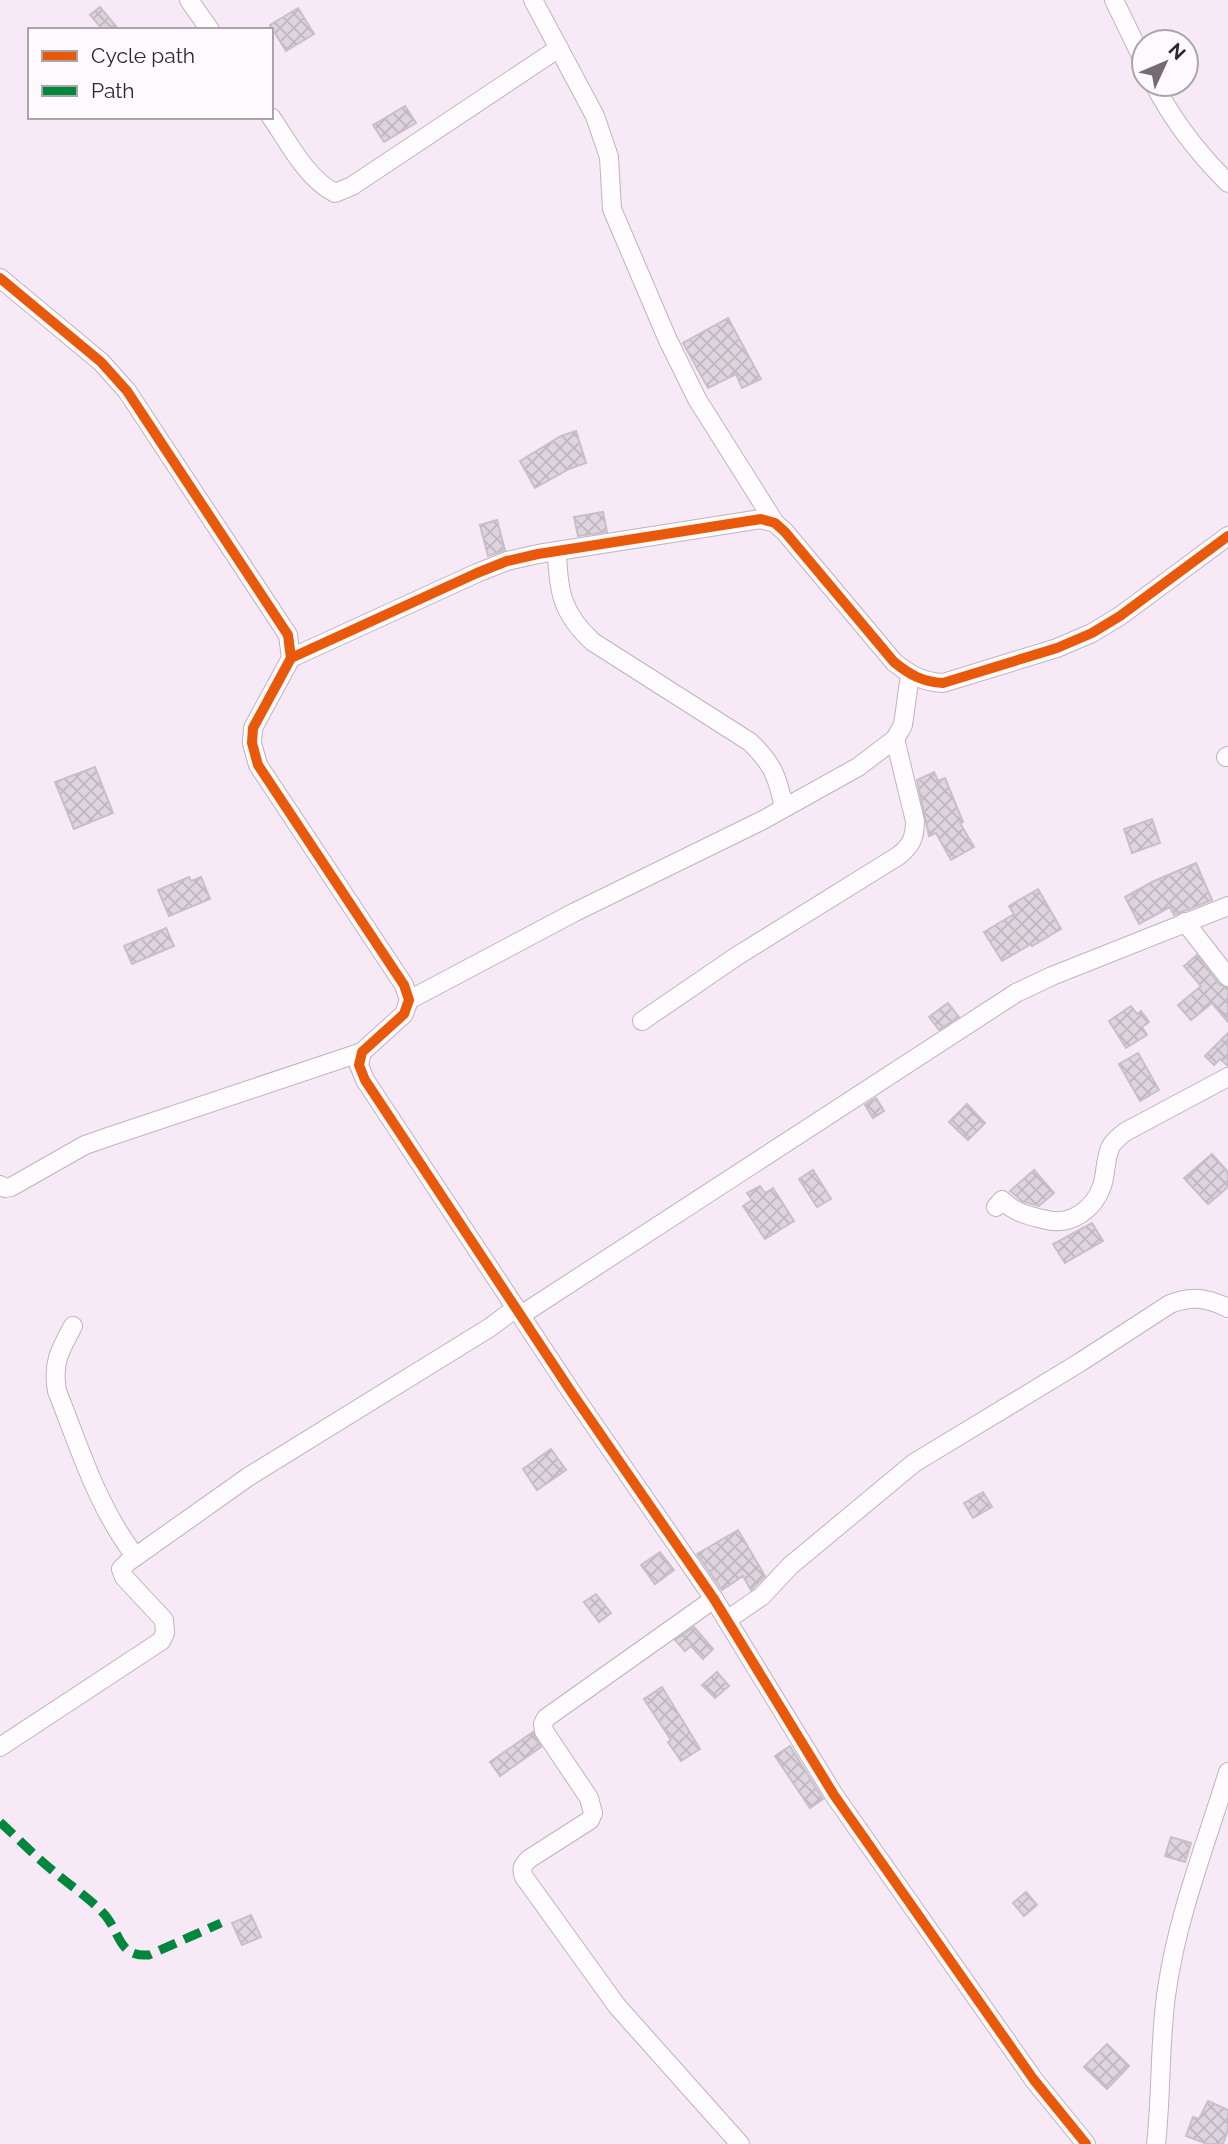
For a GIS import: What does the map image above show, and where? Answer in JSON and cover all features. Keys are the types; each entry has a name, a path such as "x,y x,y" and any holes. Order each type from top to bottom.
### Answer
{"street":[{"path":"189,0 209,28"},
{"path":"533,0 603,134 608,157 612,209 667,338 697,399 775,523 894,662 910,675 928,682 943,682 1057,648 1120,616 1228,536"},
{"path":"1114,0 1130,33"},
{"path":"272,119 310,173 322,186 335,193 352,186 559,48"},
{"path":"1163,98 1181,128 1228,183"},
{"path":"0,278 102,362 127,391 288,635 291,658 253,728 258,765 404,985 409,1000 404,1014 362,1052 108,1137 60,1158 11,1187 0,1185"},
{"path":"291,658 507,561 745,521 761,519 775,523"},
{"path":"557,551 560,594 578,628 593,642 750,742 764,754 778,780 785,808"},
{"path":"409,1000 575,912 785,808 858,767 895,739 902,725 910,675"},
{"path":"642,1021 737,956 910,846 915,833 915,821 895,739"},
{"path":"0,1747 161,1642 165,1633 164,1620 131,1586 121,1569 211,1501 518,1312 1016,993 1228,906"},
{"path":"1185,922 1228,977"},
{"path":"362,1052 359,1065 365,1080 518,1312 714,1599 834,1795 1034,2080 1084,2144"},
{"path":"996,1207 1002,1200 1021,1214 1053,1222 1071,1220 1096,1200 1111,1147 1116,1139 1228,1077"},
{"path":"727,1620 762,1596 790,1566 899,1474 930,1452 1079,1363 1170,1304 1183,1298 1194,1297 1208,1299 1228,1308"},
{"path":"73,1326 55,1362 57,1391 103,1506 119,1535 135,1556"},
{"path":"714,1599 547,1718 543,1724 544,1731 589,1798 593,1813 590,1819 529,1859 521,1870 617,2006 740,2144"},
{"path":"1156,2144 1167,1990 1189,1892 1228,1772"}],"building":[{"path":"100,7 117,28 101,28 90,15"},
{"path":"298,8 314,34 286,51 270,25"},
{"path":"405,106 416,123 384,142 373,125"},
{"path":"728,318 761,379 742,388 736,374 708,388 683,343"},
{"path":"576,431 586,463 535,488 520,461 561,436"},
{"path":"603,512 607,532 578,536 574,517"},
{"path":"497,520 505,550 488,556 480,525"},
{"path":"95,767 113,813 74,829 55,782"},
{"path":"934,772 938,781 945,778 963,822 960,823 974,847 951,860 936,833 929,836 917,780"},
{"path":"1152,819 1160,843 1132,853 1124,829"},
{"path":"1196,863 1212,900 1174,915 1170,907 1139,924 1125,897"},
{"path":"189,877 191,881 201,877 210,899 169,916 158,890"},
{"path":"1038,889 1061,929 1002,961 984,932 1014,914 1009,906"},
{"path":"166,928 174,946 132,964 124,946"},
{"path":"1197,955 1219,984 1228,988 1228,1022 1212,1003 1191,1020 1178,1005 1201,986 1184,966"},
{"path":"948,1003 959,1017 939,1030 929,1017"},
{"path":"1131,1006 1137,1014 1141,1011 1149,1022 1142,1027 1147,1035 1126,1048 1109,1021"},
{"path":"1228,1033 1228,1066 1220,1059 1214,1065 1205,1056"},
{"path":"1138,1053 1159,1090 1140,1101 1119,1064"},
{"path":"876,1098 884,1111 873,1118 865,1105"},
{"path":"967,1104 985,1123 968,1140 949,1122"},
{"path":"1212,1154 1228,1172 1228,1187 1208,1204 1184,1178"},
{"path":"813,1170 831,1199 817,1207 799,1179"},
{"path":"1034,1170 1054,1193 1039,1206 1022,1201 1010,1191"},
{"path":"760,1186 765,1193 773,1188 794,1221 765,1239 743,1206 752,1200 747,1193"},
{"path":"1092,1223 1103,1241 1065,1263 1053,1244"},
{"path":"551,1449 566,1470 537,1490 523,1469"},
{"path":"983,1492 992,1507 973,1518 964,1503"},
{"path":"738,1530 765,1576 751,1590 743,1576 722,1590 697,1554"},
{"path":"660,1552 674,1570 655,1584 641,1565"},
{"path":"596,1594 611,1613 599,1622 584,1602"},
{"path":"694,1627 713,1649 703,1659 691,1646 685,1651 675,1640"},
{"path":"717,1672 729,1686 715,1698 702,1685"},
{"path":"662,1687 700,1749 681,1761 668,1742 671,1740 644,1699"},
{"path":"533,1732 541,1747 500,1776 490,1762"},
{"path":"790,1746 823,1799 810,1808 775,1756"},
{"path":"1171,1837 1191,1843 1185,1862 1165,1856"},
{"path":"1026,1892 1037,1905 1024,1916 1013,1903"},
{"path":"251,1915 261,1937 242,1945 232,1923"},
{"path":"1107,2044 1129,2066 1107,2089 1084,2067"},
{"path":"1208,2101 1228,2110 1228,2130 1223,2144 1207,2144 1186,2136 1193,2117 1199,2119"}],"marked path":[{"path":"0,1822 99,1909 110,1922 121,1943 131,1952 149,1955 221,1923"}],"cycle path":[{"path":"0,278 101,362 127,391 288,635 291,658 253,728 252,743 258,765 404,985 409,1000 404,1014 362,1052 359,1065 365,1080 572,1393 714,1599 834,1795 1034,2080 1086,2144"},
{"path":"291,658 507,561 761,519 775,523 785,532 894,662 917,677 943,683 1057,648 1092,633 1120,616 1228,536"}]}
